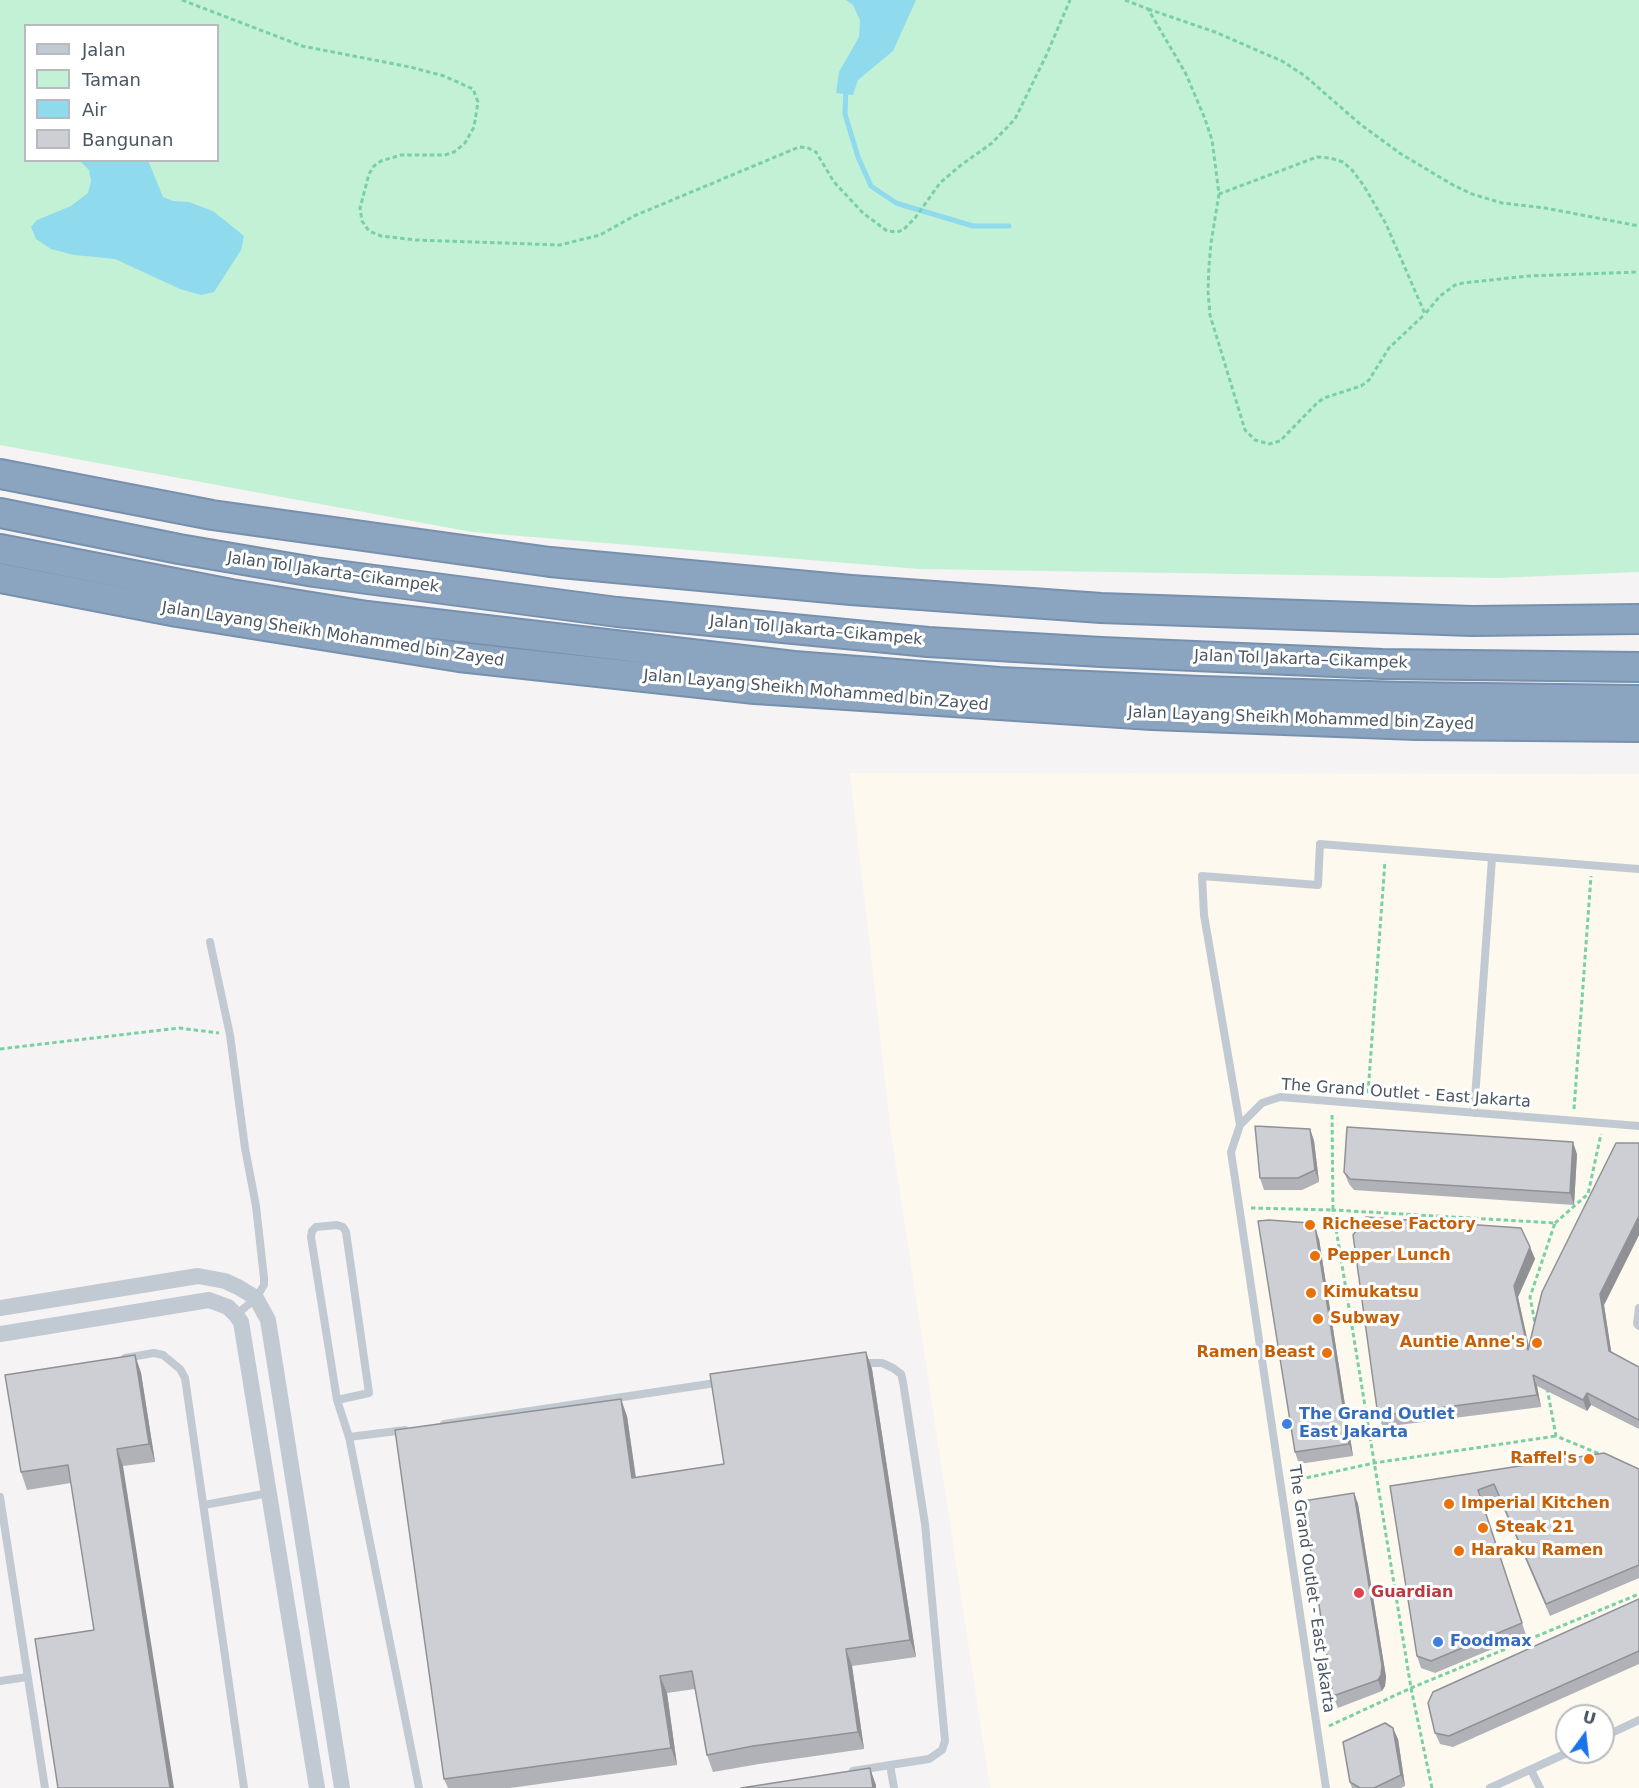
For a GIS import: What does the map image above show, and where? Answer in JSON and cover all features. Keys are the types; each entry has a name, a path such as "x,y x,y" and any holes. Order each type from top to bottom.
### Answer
{"highway":[{"path":"0,474 212,515 527,558 850,590 1113,609 1472,621 1639,619"},
{"name":"Jalan Tol Jakarta–Cikampek","path":"0,513 179,549 314,572 617,612 928,642 1382,664 1639,667"},
{"name":"Jalan Tol Jakarta–Cikampek","path":"0,549 231,594 367,616 795,666 999,682 1188,690 1403,698 1639,700"},
{"name":"Jalan Layang Sheikh Mohammed bin Zayed","path":"0,578 177,612 459,657 755,689 1152,715 1416,725 1639,727"}],"street":[{"path":"0,1308 198,1276 225,1281 256,1298 268,1320 342,1788"},
{"path":"0,1334 209,1300 228,1307 242,1322 317,1788"}],"lane":[{"path":"1240,1125 1204,915 1202,876 1318,885 1320,844 1639,869"},
{"path":"1473,1113 1492,858"},
{"path":"210,942 230,1035 245,1148 256,1206 264,1278 264,1285 256,1298 236,1315"},
{"name":"The Grand Outlet - East Jakarta","path":"1326,1788 1231,1152 1240,1125 1262,1103 1280,1097 1639,1126"},
{"path":"337,1400 369,1394 346,1232 343,1227 337,1225 316,1227 311,1237 337,1400 349,1437 419,1788"},
{"path":"1639,1308 1639,1326"},
{"path":"118,1359 154,1353 163,1355 180,1369 185,1378 244,1788"},
{"path":"844,1772 929,1759 942,1750 945,1741 925,1524 909,1408 901,1374 882,1363 852,1364"},
{"path":"440,1424 737,1380"},
{"path":"349,1437 417,1428"},
{"path":"204,1505 269,1493"},
{"path":"0,1497 45,1788"},
{"path":"0,1681 27,1677"},
{"path":"1615,1731 1639,1720"},
{"path":"1490,1788 1555,1759"},
{"path":"890,1765 894,1788"},
{"path":"1531,1770 1540,1788"}],"path":[{"path":"182,0 302,46 410,67 444,76 473,89 478,102 474,127 465,143 454,152 437,156 400,155 381,161 374,166 369,174 360,208 362,221 369,231 381,236 416,240 560,245 600,235 634,216 799,147 816,152 834,182 863,213 887,231 903,230 915,218 934,191 961,165 992,143 1015,119 1070,0"},
{"path":"1125,0 1215,32 1282,61 1305,76 1360,124 1401,154 1472,194 1502,203 1545,208 1639,226"},
{"path":"1148,9 1186,74 1212,140 1219,194 1209,266 1210,315 1245,430 1255,440 1269,444 1280,441 1324,398 1361,386 1369,381 1386,352 1440,296 1455,285 1528,276 1639,272"},
{"path":"1219,194 1317,157 1343,162 1364,186 1386,224 1425,314"},
{"path":"1368,1104 1386,850"},
{"path":"1573,1121 1592,866"},
{"path":"0,1049 179,1028 230,1035"},
{"path":"1332,1101 1333,1210 1411,1688 1432,1788"},
{"path":"1537,1332 1530,1297 1555,1223 1588,1194 1603,1124"},
{"path":"1239,1208 1333,1210 1555,1223"},
{"path":"1545,1378 1556,1436"},
{"path":"1280,1484 1374,1463 1556,1436 1608,1457"},
{"path":"1317,1731 1411,1688 1639,1594"}],"shaded area":[{"name":"The Grand Outlet East Jakarta","path":"850,773 1639,774 1639,1788 990,1788 891,1133"}],"green space":[{"path":"0,0 1639,0 1639,572 1497,578 919,569 472,532 0,445"}],"water":[{"path":"846,0 916,0 893,51 858,80 853,95 836,93 839,72 859,37 860,20 853,5"},
{"path":"81,162 149,162 163,197 173,201 189,202 213,211 244,236 241,250 214,292 201,295 180,289 115,259 74,255 51,249 36,239 31,227 37,220 71,206 88,193 91,181 89,170"}],"building":[{"path":"1255,1126 1310,1129 1315,1170 1298,1178 1260,1178"},
{"path":"1347,1127 1573,1142 1570,1193 1350,1179 1344,1172"},
{"path":"1616,1143 1639,1143 1639,1216 1600,1294 1609,1351 1639,1367 1639,1420 1587,1393 1583,1400 1533,1375 1537,1395 1378,1416 1353,1235 1366,1217 1521,1228 1530,1247 1514,1286 1528,1350 1542,1292"},
{"path":"1258,1221 1310,1223 1315,1227 1349,1444 1295,1452"},
{"path":"866,1352 910,1640 846,1649 858,1732 753,1746 707,1755 692,1671 660,1676 671,1748 444,1779 395,1430 621,1399 632,1478 724,1464 710,1374"},
{"path":"135,1355 149,1444 117,1449 170,1788 58,1788 35,1639 94,1630 68,1465 21,1472 5,1375"},
{"path":"1604,1453 1639,1469 1639,1565 1546,1604 1494,1484 1478,1490 1522,1623 1431,1661 1417,1656 1390,1486"},
{"path":"1354,1493 1382,1666 1378,1680 1333,1696 1303,1501"},
{"path":"1639,1599 1639,1651 1449,1736 1435,1733 1428,1703 1433,1692"},
{"path":"1385,1723 1393,1728 1401,1775 1374,1788 1360,1788 1350,1782 1343,1742"},
{"path":"870,1768 873,1788 741,1788"}],"waterway":[{"path":"846,87 845,114 858,157 871,186 896,203 973,226 1009,226"}],"place":[{"name":"Richeese Factory","path":"1310,1225"},
{"name":"Pepper Lunch","path":"1315,1256"},
{"name":"Kimukatsu","path":"1311,1293"},
{"name":"Subway","path":"1318,1319"},
{"name":"Auntie Anne's","path":"1537,1343"},
{"name":"Ramen Beast","path":"1327,1353"},
{"name":"The Grand Outlet East Jakarta","path":"1287,1424"},
{"name":"Raffel's","path":"1589,1459"},
{"name":"Imperial Kitchen","path":"1449,1504"},
{"name":"Steak 21","path":"1483,1528"},
{"name":"Haraku Ramen","path":"1459,1551"},
{"name":"Guardian","path":"1359,1593"},
{"name":"Foodmax","path":"1438,1642"}]}
